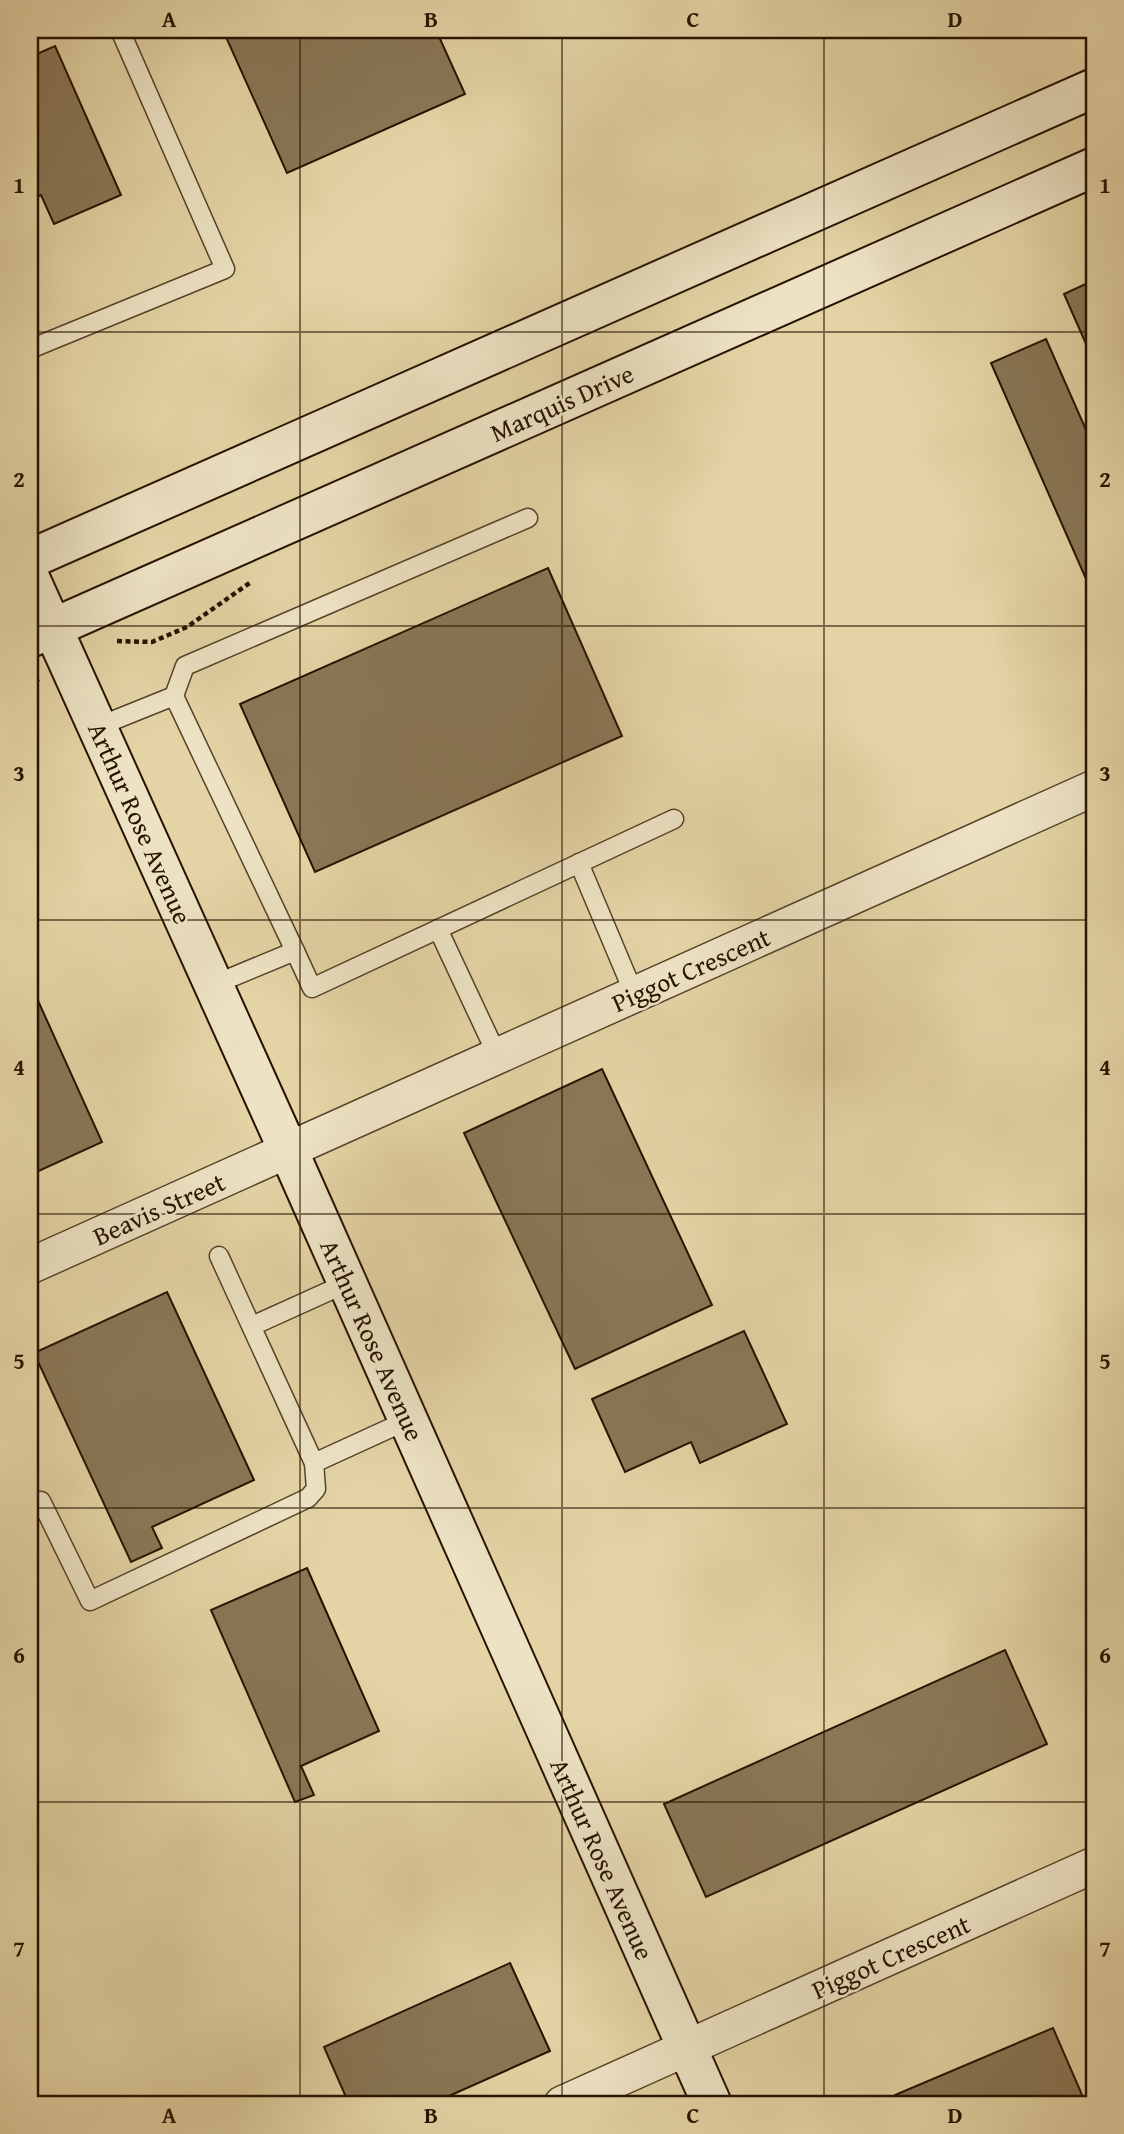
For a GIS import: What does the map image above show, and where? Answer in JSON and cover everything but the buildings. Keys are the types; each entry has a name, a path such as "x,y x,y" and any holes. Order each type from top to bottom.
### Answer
{"main road":[{"path":"30,559 1094,88"},
{"name":"Marquis Drive","path":"41,633 1094,167"},
{"name":"Arthur Rose Avenue","path":"30,578 41,633 97,727 712,2104"}],"street":[{"name":"Piggot Crescent","path":"289,1152 1094,788"},
{"name":"Beavis Street","path":"30,1266 289,1152"},
{"name":"Piggot Crescent","path":"562,2104 1094,1865"}],"lane":[{"path":"35,347 225,269 120,30"},
{"path":"527,518 185,666 174,696 312,988 674,819"},
{"path":"97,727 174,696"},
{"path":"579,863 635,996"},
{"path":"438,929 498,1057"},
{"path":"213,985 295,951"},
{"path":"41,1501 90,1601 308,1498 316,1489 314,1463 219,1256"},
{"path":"252,1326 347,1283"},
{"path":"314,1463 408,1420"}]}
